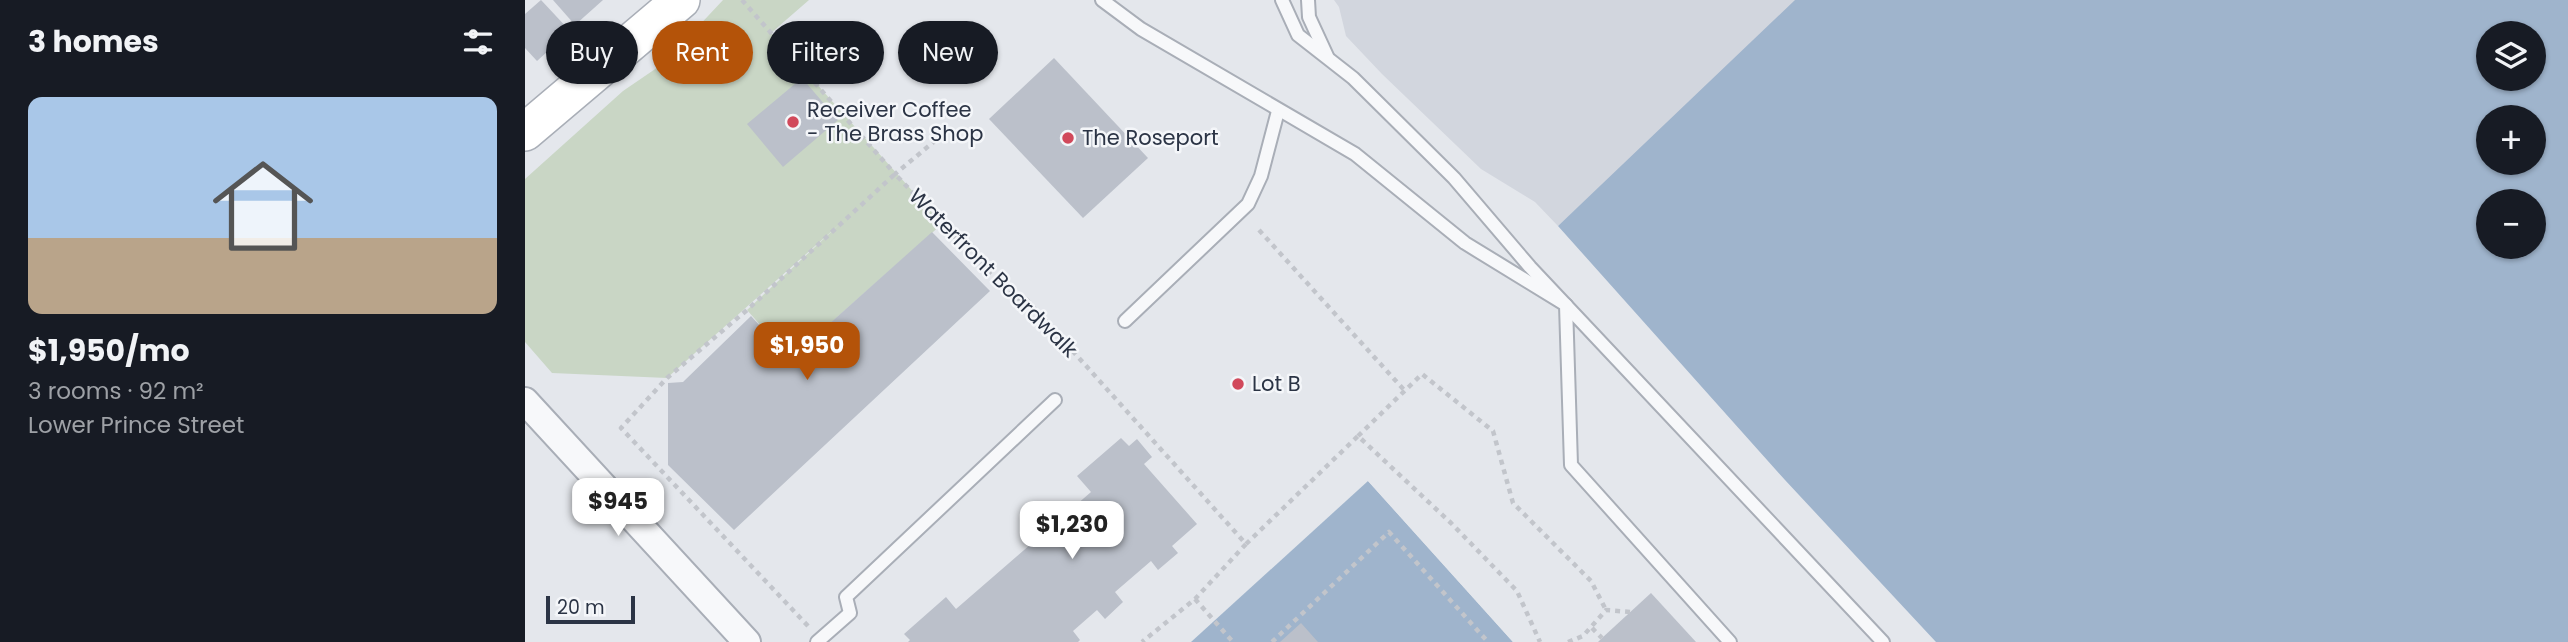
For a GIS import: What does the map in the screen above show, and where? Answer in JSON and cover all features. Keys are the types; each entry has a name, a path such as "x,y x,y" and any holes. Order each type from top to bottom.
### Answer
{"street":[{"path":"525,132 681,0"},
{"path":"525,401 747,642"}],"lane":[{"path":"1102,0 1141,29 1277,111 1355,154 1465,243 1566,305"},
{"path":"1282,0 1299,35 1353,78 1454,178 1566,305 1883,642"},
{"path":"1308,0 1309,17 1328,59"},
{"path":"1125,321 1248,204 1261,176 1277,111"},
{"path":"1566,305 1571,465 1730,642"},
{"path":"819,641 851,613 846,597 1055,400"}],"path":[{"path":"742,0 895,174 942,135"},
{"name":"Waterfront Boardwalk","path":"819,641 621,428 667,378 747,310 895,174 1013,298 1026,299 1246,544"},
{"path":"1259,230 1405,391"},
{"path":"1142,642 1195,599 1246,544 1422,374 1493,431 1513,503 1591,581 1606,610"},
{"path":"1358,436 1451,523 1517,591 1540,642"},
{"path":"1272,642 1389,532 1488,642"},
{"path":"1195,599 1233,642"},
{"path":"1606,610 1630,612"},
{"path":"1567,642 1583,636 1606,610"},
{"path":"1592,628 1602,638"}],"shaded area":[{"path":"1334,0 1801,0 1558,226 1535,202 1481,169 1382,74 1346,36 1339,7"}],"green space":[{"path":"723,0 809,0 785,21 767,21 767,84 817,84 942,224 790,359 747,310 842,222 667,378 552,373 525,342 525,179 623,91 638,84 638,81 652,71 652,84 753,84 753,21 703,21"}],"water":[{"path":"1795,0 2568,0 2568,642 1936,642 1785,480 1558,226"},
{"path":"1368,481 1513,642 1191,642"}],"pier":[{"path":"1371,478 1517,642 1513,642 1368,481"}],"building":[{"path":"541,0 561,21 546,21 546,53 537,61 525,48 525,14"},
{"path":"553,0 603,0 579,21 571,21"},
{"name":"The Roseport","path":"1054,58 1148,158 1083,218 989,119"},
{"name":"Receiver Coffee - The Brass Shop","path":"795,84 807,84 838,120 783,167 747,124"},
{"path":"932,232 990,291 734,530 668,465 668,383 683,382 751,316 790,359"},
{"path":"1121,438 1129,446 1137,439 1152,457 1144,464 1197,524 1172,546 1178,553 1158,570 1151,561 1115,592 1123,602 1105,619 1097,610 1073,631 1080,640 1078,642 908,642 910,640 904,634 946,597 956,609 1091,492 1077,476"},
{"path":"1651,593 1696,642 1598,642 1602,638"},
{"path":"1301,623 1318,642 1280,642"}],"place":[{"name":"Receiver Coffee - The Brass Shop","path":"793,122"},
{"name":"The Roseport","path":"1068,138"},
{"name":"Lot B","path":"1238,384"}]}
